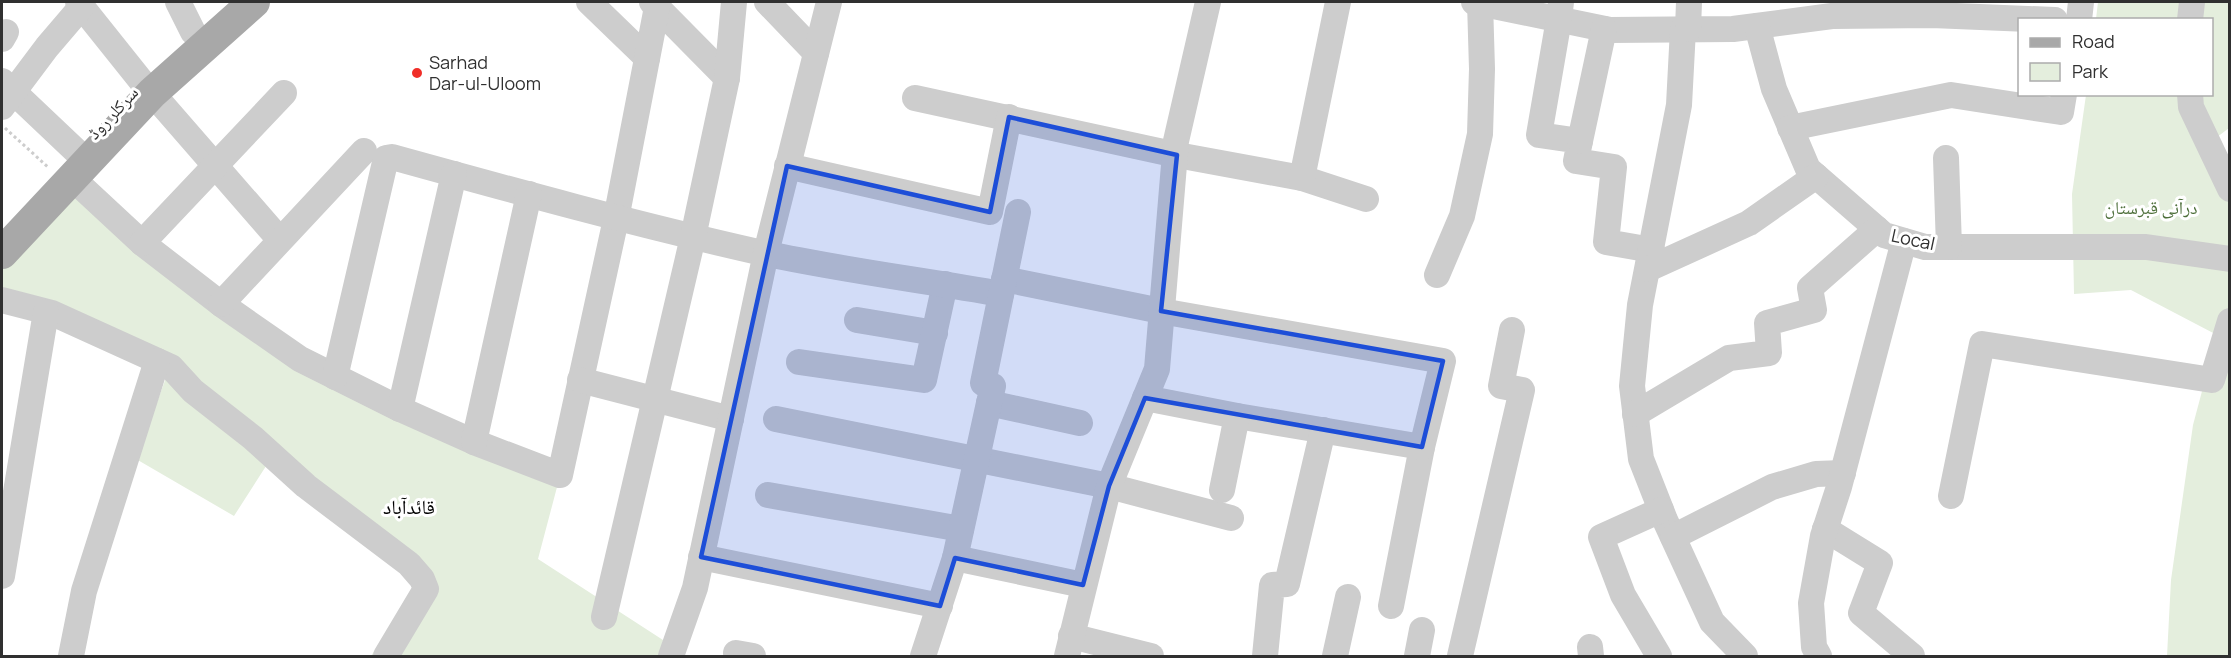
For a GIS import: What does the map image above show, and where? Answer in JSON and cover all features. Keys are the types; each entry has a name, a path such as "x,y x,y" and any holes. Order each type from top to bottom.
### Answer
{"main road":[{"name":"سرکلر روڈ","path":"2,227 69,168 147,88 194,32 226,2"},
{"path":"147,88 254,2"},
{"path":"2,253 69,168"}],"street":[{"path":"178,2 194,32"},
{"path":"589,2 647,58"},
{"path":"604,617 728,78 735,2"},
{"path":"766,2 816,53"},
{"path":"665,654 695,588 766,254 829,2"},
{"path":"1151,657 1069,646 1109,486 1157,369 1177,155 1176,141 1208,2"},
{"path":"1302,178 1338,2"},
{"path":"1437,275 1462,216 1480,134 1482,69 1478,2 1560,10 1604,29 1733,29 1832,16 1933,8 2012,9 2047,18"},
{"path":"1689,2 1679,105 1640,305 1632,386 1641,459 1661,510 1712,622 1744,657"},
{"path":"2079,18 2081,2"},
{"path":"2190,18 2192,2"},
{"path":"280,240 147,88 80,4 6,93 69,168 142,243 221,304 300,359 400,409 474,442 560,475 616,219 647,58 654,4"},
{"path":"654,4 728,78"},
{"path":"1560,10 1539,135 1580,141"},
{"name":"Local","path":"1757,26 1774,89 1808,169 1884,235 1926,247 2146,247 2229,259"},
{"path":"1604,29 1576,161 1614,167 1605,242 1650,259 1749,223 1816,176"},
{"path":"142,243 284,93"},
{"path":"1790,128 1950,95 2061,112 2064,96"},
{"path":"2190,96 2191,107 2229,189"},
{"path":"915,98 1177,155 1302,178 1366,199"},
{"path":"788,166 990,212 1009,117"},
{"path":"221,304 364,151"},
{"path":"336,377 386,158 392,157 616,219 766,254 945,284 1003,286 1161,311 1443,361 1422,447 1391,606"},
{"path":"1946,158 1949,247"},
{"path":"400,409 454,174"},
{"path":"474,442 529,194"},
{"path":"923,657 955,558 993,386 982,383 1018,212"},
{"path":"1635,414 1729,358 1769,353 1767,323 1814,310 1810,288 1877,230"},
{"path":"1819,657 1814,647 1810,603 1825,529 1843,473 1904,241"},
{"path":"799,362 924,380 945,284"},
{"path":"2,300 46,312 171,367 193,391 253,438 306,486 409,564 422,579 426,589 386,657"},
{"path":"2,576 5,536 46,312"},
{"path":"857,320 935,333"},
{"path":"1951,496 1982,345 2212,380 2229,321"},
{"path":"1460,657 1522,390 1501,386 1512,330"},
{"path":"71,657 84,591 157,361"},
{"path":"579,380 731,419"},
{"path":"1145,398 1422,447"},
{"path":"989,403 1080,423"},
{"path":"1222,490 1237,416"},
{"path":"776,419 1109,486 1231,519"},
{"path":"1266,657 1272,585 1287,584 1323,430"},
{"path":"1673,537 1772,487 1816,474 1843,473"},
{"path":"768,495 961,529"},
{"path":"1659,657 1623,595 1601,537 1661,510"},
{"path":"1825,529 1880,563 1861,613 1912,657"},
{"path":"701,557 940,606"},
{"path":"955,558 1083,585"},
{"path":"1335,657 1348,597"},
{"path":"1417,657 1422,630"}],"path":[{"path":"2,124 69,168"}],"highlighted area":[{"path":"1009,117 1177,155 1161,311 1443,361 1422,447 1145,398 1109,486 1083,585 955,558 940,606 701,557 787,166 990,212"}],"green space":[{"name":"درآنی قبرستان","path":"2098,2 2229,2 2229,128 2208,144 2230,191 2229,656 2167,656 2171,580 2193,425 2217,335 2131,290 2074,294 2072,194 2086,96 2213,96 2213,18 2096,18"},
{"path":"69,191 250,324 561,472 538,559 663,640 661,656 371,656 419,585 268,463 234,516 136,459 170,367 2,291 2,265"}],"place":[{"name":"Sarhad Dar-ul-Uloom","path":"417,73"}],"district":[{"name":"قائدآباد","path":"409,507"}]}
